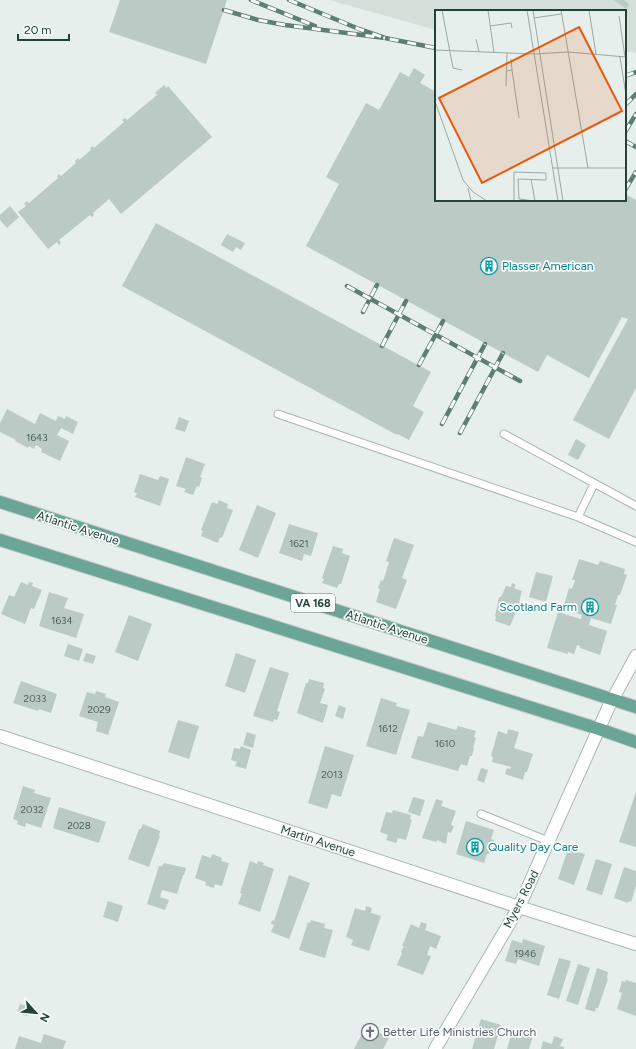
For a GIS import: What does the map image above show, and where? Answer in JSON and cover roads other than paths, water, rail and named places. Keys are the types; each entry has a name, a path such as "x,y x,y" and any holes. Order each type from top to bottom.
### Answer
{"main road":[{"name":"Atlantic Avenue","path":"0,502 636,708"},
{"path":"0,540 636,742"}],"street":[{"name":"Myers Road","path":"435,1049 519,907 612,700 636,656"},
{"name":"Martin Avenue","path":"0,736 519,907 636,944"}],"lane":[{"path":"278,414 578,517 636,542"},
{"path":"504,434 636,506"},
{"path":"578,517 594,484"},
{"path":"481,814 548,842"}],"railway":[{"path":"251,0 315,26"},
{"path":"289,0 359,29 385,38 435,48"},
{"path":"224,10 258,20 285,25 385,38"},
{"path":"626,76 636,72"},
{"path":"626,104 636,94"},
{"path":"626,130 636,114"},
{"path":"626,142 636,147"},
{"path":"626,188 636,172"},
{"path":"363,312 377,285"},
{"path":"347,286 520,381"},
{"path":"382,346 406,301"},
{"path":"419,365 443,321"},
{"path":"442,424 485,344"},
{"path":"460,433 503,353"}],"place":[{"name":"Plasser American","path":"489,266"},
{"name":"Scotland Farm","path":"590,607"},
{"name":"Quality Day Care","path":"475,847"},
{"name":"Better Life Ministries Church","path":"370,1032"}]}
